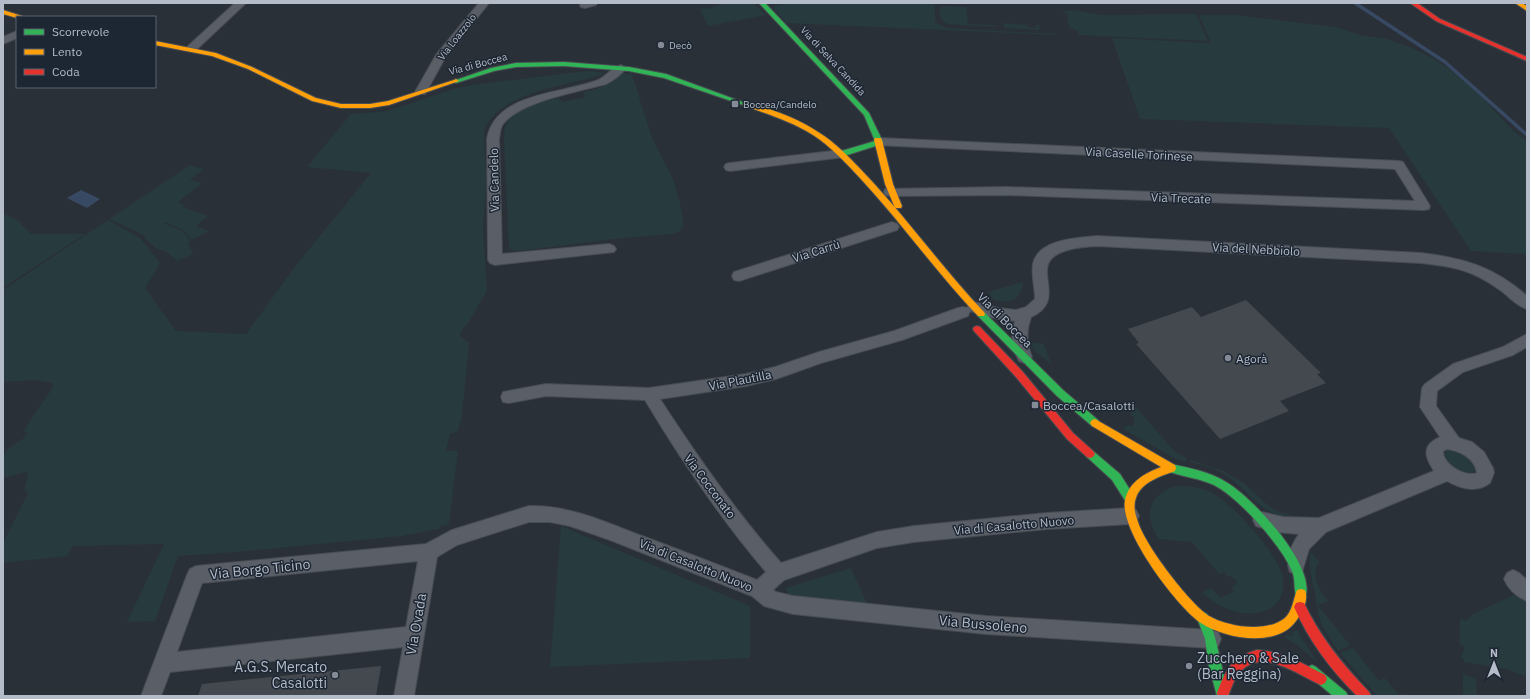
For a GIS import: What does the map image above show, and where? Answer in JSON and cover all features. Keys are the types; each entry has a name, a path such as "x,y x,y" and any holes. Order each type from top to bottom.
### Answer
{"main road":[{"name":"Via di Selva Candida","path":"762,3 867,114 875,129 890,192 917,240"},
{"path":"1413,3 1436,17 1527,59"},
{"path":"1518,3 1527,9"},
{"path":"3,12 17,16"},
{"name":"Via di Boccea","path":"156,44 191,48 214,54 250,68 314,100 352,107 388,103 477,73 516,65 564,64 621,68 652,73 687,83 784,118 814,133 844,157 876,189 917,240 967,313 1070,436 1116,477 1123,486 1140,540 1175,586 1203,618"},
{"path":"844,157 878,142"},
{"name":"Via di Boccea","path":"844,157 872,201"},
{"name":"Via di Boccea","path":"967,313 1024,357 1060,393 1094,422 1171,468 1197,474 1216,481 1230,490 1283,547 1296,566"},
{"path":"1130,507 1132,492 1144,479 1171,468"},
{"path":"1203,618 1233,630 1256,633 1276,630 1295,616 1300,607 1301,591 1296,566"},
{"path":"1300,607 1311,633 1327,655 1348,680 1365,696"},
{"path":"1203,618 1211,640 1223,694"},
{"path":"1245,631 1275,641"},
{"path":"1223,694 1238,665 1247,658 1261,655 1278,659 1321,679"},
{"path":"1296,656 1342,696"}],"street":[{"path":"191,48 241,3"},
{"name":"Via Loazzolo","path":"421,92 440,57 484,3"},
{"path":"3,41 16,34"},
{"name":"Via Candelo","path":"609,249 495,260 493,139 494,130 499,121 514,110 536,101 602,82 621,68"},
{"name":"Via Caselle Torinese","path":"878,142 1399,165"},
{"path":"730,167 844,157"},
{"name":"Via Trecate","path":"890,192 1000,191 1424,206 1399,165"},
{"name":"Via Carrù","path":"739,276 892,226"},
{"name":"Via del Nebbiolo","path":"1025,314 1035,309 1042,299 1041,262 1046,255 1067,244 1097,241 1421,258 1450,261 1477,271 1516,293 1527,304"},
{"path":"967,313 1025,314 1019,330 1019,344 1024,357"},
{"name":"Via Plautilla","path":"508,397 546,390 649,394 760,377 897,336 967,313"},
{"path":"1454,443 1428,407 1430,388 1458,368 1508,351 1527,340"},
{"name":"Via Cocconato","path":"649,394 689,459 760,553 778,573"},
{"path":"1445,442 1454,443 1470,449 1477,454 1486,467 1484,478 1479,481 1464,481 1447,473 1440,467 1434,454 1435,448 1439,444 1445,442"},
{"path":"1296,566 1297,555 1301,544 1305,538 1320,526 1447,473"},
{"name":"Via di Casalotto Nuovo","path":"429,552 452,538 530,514 554,515 568,518 639,542 759,590 778,573 863,544 914,534 1047,521 1130,507"},
{"path":"1257,518 1272,524 1284,526 1320,526"},
{"name":"Via Borgo Ticino","path":"150,696 196,575 429,552"},
{"name":"Via Ovada","path":"404,696 429,552"},
{"path":"1513,579 1527,592"},
{"name":"Via Bussoleno","path":"759,590 771,600 815,608 986,625 1211,640"},
{"path":"162,663 414,636"}],"green space":[{"path":"724,3 754,3 766,15 708,26 700,9 707,9"},
{"path":"789,3 931,3 935,6 935,22 947,28 1057,35 786,23 772,6"},
{"path":"944,6 966,7 968,24 994,25 995,27 948,24 942,20 940,16 940,8"},
{"path":"1073,10 1102,15 1196,14 1208,41 1079,35 1078,31 1069,27 1067,13 1060,12"},
{"path":"1199,15 1235,15 1336,27 1360,35 1387,39 1410,47 1434,59 1449,69 1478,92 1511,129 1527,141 1527,254 1471,251 1389,128 1140,119 1112,38 1211,43"},
{"path":"1003,23 1027,25 1028,27 1036,28 1036,25 1039,25 1040,30 1004,28"},
{"path":"587,71 608,73 539,91 522,97 507,105 494,115 484,129 486,184 483,230 487,291 468,323 461,331 460,336 469,343 462,416 458,431 450,434 446,451 458,451 449,524 440,526 439,529 402,536 178,556 155,621 127,622 164,544 73,546 67,556 3,563 3,543 28,493 24,490 28,475 26,472 3,478 4,454 28,434 24,430 53,387 52,383 35,380 3,382 3,290 108,220 140,238 160,263 145,288 176,331 246,334 294,268 371,173 307,167 351,114 388,111 457,88 478,84"},
{"path":"617,73 632,74 652,138 673,179 680,203 684,225 680,231 672,234 622,238 515,251 509,248 504,140 505,129 508,121 520,111 536,104 558,98 563,102 585,97 583,92 606,84 614,78"},
{"path":"190,165 204,169 190,180 202,183 178,202 185,205 163,223 182,231 191,241 188,243 193,254 177,261 167,252 157,249 144,238 146,236 109,219"},
{"path":"183,207 208,216 196,226 209,231 192,240 183,230 164,222"},
{"path":"3,213 18,221 31,234 85,234 3,288"},
{"path":"1023,282 1018,297 1011,301 994,300 988,292"},
{"path":"1029,342 1044,344 1051,364 1035,351"},
{"path":"1131,401 1174,451 1186,458 1186,462 1178,460 1123,429 1128,425 1133,426 1135,417 1131,415"},
{"path":"1449,449 1458,450 1467,454 1473,461 1476,470 1464,473 1452,468 1449,465 1445,455 1445,451"},
{"path":"1191,460 1223,471 1244,483 1276,511 1294,516 1274,514 1258,503 1227,476 1209,467 1189,462"},
{"path":"1177,486 1195,487 1212,493 1231,507 1254,531 1280,568 1283,578 1283,590 1280,599 1274,605 1267,610 1258,613 1238,612 1221,606 1202,593 1211,588 1221,598 1234,591 1232,588 1237,583 1230,576 1226,576 1225,572 1219,574 1192,542 1159,539 1151,522 1151,506 1160,494 1167,489"},
{"path":"561,526 750,606 750,658 550,667"},
{"path":"1311,552 1320,563 1317,565 1315,575 1316,580 1319,588 1328,601 1317,606 1310,570"},
{"path":"851,568 868,606 789,598 786,588"},
{"path":"1510,590 1527,602 1527,677 1506,669 1464,662 1464,659 1461,657 1465,647 1459,643 1461,618 1466,621 1473,614 1514,595"},
{"path":"1320,608 1350,645 1338,651 1322,626 1317,609"},
{"path":"1297,630 1317,662 1297,645 1284,637 1288,634 1290,636 1293,635 1292,632"},
{"path":"1353,648 1379,681 1385,678 1400,696 1377,696 1340,653"},
{"path":"1463,674 1476,678 1477,696 1463,696"}],"water":[{"path":"81,190 100,199 87,208 67,198"}],"building":[{"name":"Agorà","path":"1246,300 1321,373 1317,374 1326,383 1280,401 1289,411 1220,439 1136,344 1139,343 1128,329 1192,307 1201,317"},
{"name":"A.G.S. Mercato Casalotti","path":"381,666 376,696 198,696 202,684"}],"waterway":[{"path":"1355,3 1445,62 1527,135"}],"traffic: fast":[{"path":"762,3 867,114 878,140"},
{"path":"456,81 493,69 516,65 564,64 629,69 666,76 745,104"},
{"path":"841,154 879,142"},
{"path":"981,314 1060,393 1095,423"},
{"path":"1090,454 1116,477 1130,499"},
{"path":"1171,468 1211,479 1223,485 1243,501 1264,522 1290,557 1296,567 1301,594"},
{"path":"1203,618 1211,639 1215,667 1223,696"},
{"path":"1312,671 1342,696"}],"traffic: slow":[{"path":"1518,3 1527,9"},
{"path":"3,12 17,16"},
{"path":"156,43 214,54 250,68 314,100 341,106 370,106 389,103 456,81"},
{"path":"745,104 799,124 815,133 836,149 887,203 948,278 981,314"},
{"path":"878,140 889,184 898,206"},
{"path":"1095,423 1171,468"},
{"path":"1171,468 1142,481 1131,497 1130,514 1138,534 1165,576 1198,614 1206,620 1219,626 1249,633 1264,632 1278,629 1289,621 1297,610 1301,594"}],"traffic: jam":[{"path":"1413,3 1438,20 1527,59"},
{"path":"977,329 1019,374 1070,436 1090,454"},
{"path":"1300,607 1313,632 1328,654 1365,696"},
{"path":"1223,693 1231,675 1238,665 1247,659 1257,656 1268,656 1279,659 1321,679"}],"place":[{"name":"Decò","path":"661,45"},
{"name":"Boccea/Candelo","path":"735,104"},
{"name":"Agorà","path":"1228,358"},
{"name":"Boccea/Casalotti","path":"1035,405"},
{"name":"Zucchero & Sale (Bar Reggina)","path":"1189,666"},
{"name":"A.G.S. Mercato Casalotti","path":"335,675"}]}
